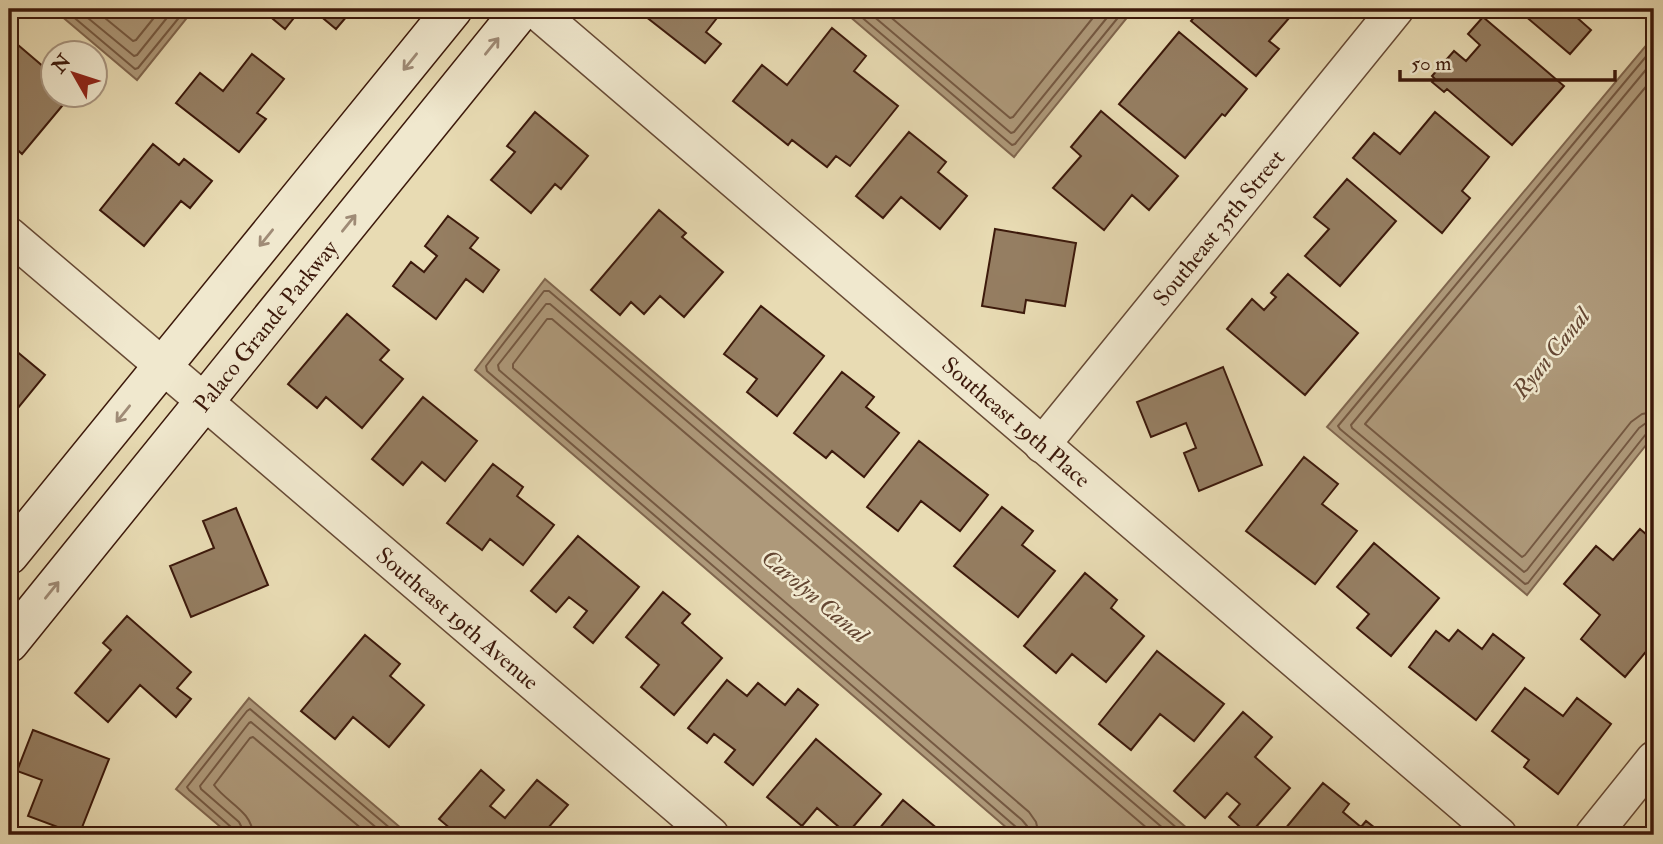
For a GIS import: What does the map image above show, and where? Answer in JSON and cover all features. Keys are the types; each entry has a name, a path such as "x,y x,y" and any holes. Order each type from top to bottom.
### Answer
{"street":[{"path":"9,555 453,9"},
{"name":"Palaco Grande Parkway","path":"9,643 522,9"},
{"name":"Southeast 19th Place","path":"534,9 1499,835"},
{"name":"Southeast 35th Street","path":"1042,445 1396,9"},
{"path":"9,235 162,366"},
{"name":"Southeast 19th Avenue","path":"162,366 711,835"},
{"path":"1593,835 1654,760"}],"water":[{"path":"53,9 194,9 137,80 108,55 108,38 87,38"},
{"path":"841,9 1134,9 1014,157"},
{"name":"Ryan Canal","path":"1654,36 1654,435 1527,595 1327,427"},
{"name":"Carolyn Canal","path":"545,279 1195,835 1015,835 475,370"},
{"path":"249,698 409,835 230,835 176,789"}],"building":[{"path":"261,9 301,9 285,29"},
{"path":"312,9 353,9 336,29"},
{"path":"636,9 724,9 706,32 721,44 705,63"},
{"path":"1201,9 1297,9 1269,41 1279,49 1256,76 1191,21"},
{"path":"1517,9 1580,9 1574,15 1591,30 1570,54"},
{"path":"1483,17 1564,86 1512,145 1447,89 1444,92 1432,82 1435,79 1432,76 1454,51 1466,61 1480,45 1468,34"},
{"path":"832,28 866,56 854,71 898,106 850,166 836,156 827,167 792,140 788,145 733,101 762,65 787,85"},
{"path":"1179,32 1247,89 1185,158 1119,104"},
{"path":"11,39 38,62 38,108 60,108 22,154 9,142"},
{"path":"252,54 284,79 257,113 266,119 239,152 176,103 200,73 223,91"},
{"path":"1101,111 1178,176 1149,210 1132,195 1104,230 1053,188 1081,156 1071,147"},
{"path":"535,112 588,156 561,189 555,184 531,213 491,180 515,152 507,146"},
{"path":"1435,112 1489,157 1462,191 1470,198 1442,233 1353,158 1374,133 1400,154"},
{"path":"909,132 946,162 938,172 967,196 940,229 901,197 883,218 856,196"},
{"path":"153,144 179,165 184,159 212,181 190,208 181,201 144,246 100,210"},
{"path":"1347,179 1396,221 1340,286 1305,256 1329,229 1314,217"},
{"path":"659,210 686,233 682,237 723,272 684,317 660,296 644,314 631,302 620,315 591,290"},
{"path":"448,216 478,238 470,248 499,270 483,292 466,279 436,319 393,286 411,262 424,272 437,256 425,246"},
{"path":"995,229 1076,243 1065,306 1026,300 1024,313 982,306"},
{"path":"1288,274 1358,333 1305,395 1227,329 1252,299 1264,310 1276,297 1271,293"},
{"path":"761,306 824,356 777,416 747,392 757,379 724,354"},
{"path":"347,314 389,350 380,360 403,379 362,428 326,397 317,408 288,384"},
{"path":"9,345 45,375 9,419"},
{"path":"1223,367 1262,465 1199,491 1184,453 1196,448 1186,423 1151,437 1137,402"},
{"path":"842,372 874,397 866,407 899,433 864,477 832,451 826,458 794,433"},
{"path":"423,397 477,441 445,481 422,462 403,485 372,459"},
{"path":"919,441 988,495 960,531 921,501 898,531 867,507"},
{"path":"1304,457 1338,484 1322,504 1357,531 1315,584 1246,531"},
{"path":"493,464 523,487 517,496 554,525 523,565 490,539 482,550 447,523"},
{"path":"1002,507 1033,531 1022,545 1055,571 1018,617 954,566"},
{"path":"236,508 268,585 191,617 170,566 214,548 203,521"},
{"path":"1640,529 1654,541 1654,642 1625,677 1581,639 1600,615 1564,584 1596,546 1613,560"},
{"path":"578,536 639,587 593,643 574,627 587,611 569,597 556,612 531,591"},
{"path":"1374,543 1439,598 1391,656 1357,628 1369,614 1337,587"},
{"path":"1085,573 1117,600 1111,608 1144,636 1106,682 1072,654 1056,673 1024,646"},
{"path":"663,592 690,614 682,623 722,658 674,715 641,687 659,665 626,637"},
{"path":"127,616 191,672 177,688 191,699 176,717 140,685 108,722 75,693 111,650 103,643"},
{"path":"1458,630 1482,649 1493,634 1524,658 1476,720 1409,667 1436,631 1449,641"},
{"path":"365,635 400,664 390,676 424,705 389,747 353,717 335,739 301,711"},
{"path":"1157,651 1224,704 1194,741 1160,714 1131,750 1099,724"},
{"path":"727,680 747,696 758,683 785,705 798,689 818,705 753,785 725,762 735,750 714,734 707,743 688,728"},
{"path":"1525,688 1563,716 1577,698 1611,724 1558,794 1524,767 1529,760 1492,731"},
{"path":"1243,712 1272,737 1255,757 1290,788 1249,835 1229,817 1240,804 1227,793 1205,818 1174,791"},
{"path":"33,730 109,759 79,835 28,816 42,780 17,771"},
{"path":"816,739 881,794 847,834 817,808 802,826 767,797"},
{"path":"481,770 504,790 490,806 505,818 537,780 568,805 542,835 458,835 439,819"},
{"path":"1323,783 1349,804 1343,812 1361,827 1366,821 1384,835 1280,835"},
{"path":"903,800 945,835 874,835"}]}
